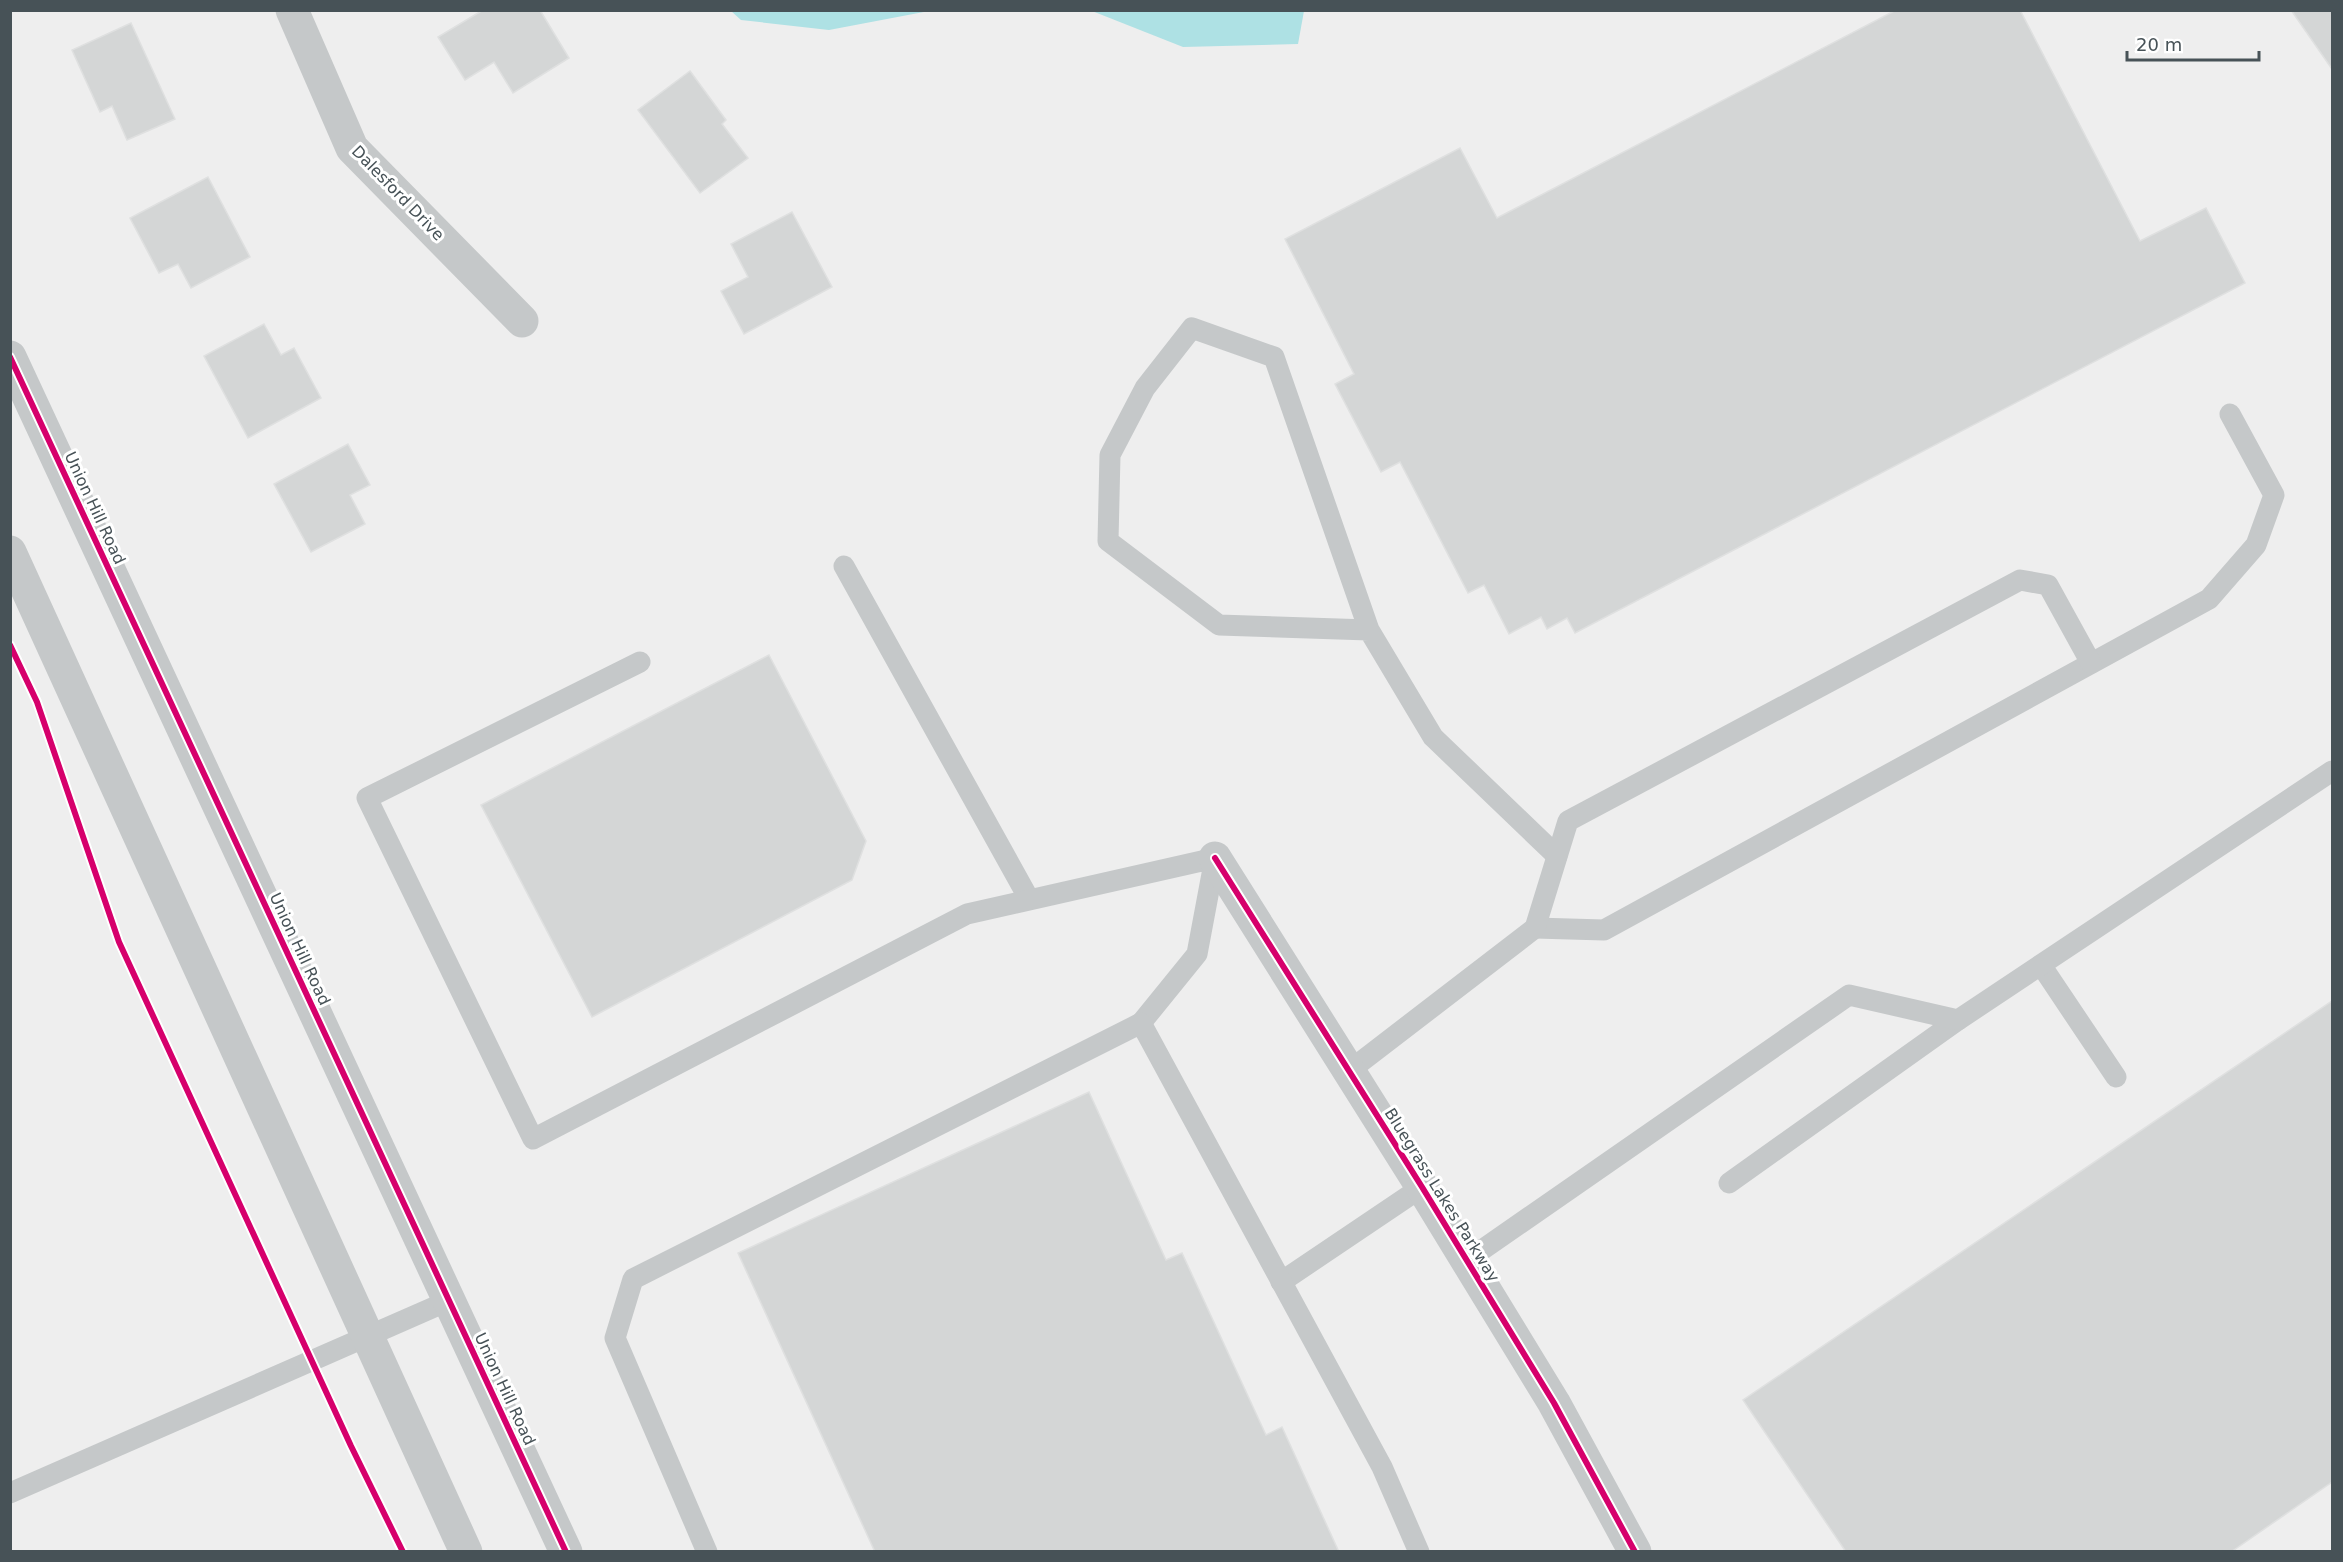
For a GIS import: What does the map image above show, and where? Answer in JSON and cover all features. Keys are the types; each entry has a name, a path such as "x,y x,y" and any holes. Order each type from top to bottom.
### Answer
{"street":[{"name":"Dalesford Drive","path":"292,10 352,148 522,321"},
{"name":"Union Hill Road","path":"10,357 566,1551"},
{"path":"10,552 466,1551"},
{"name":"Bluegrass Lakes Parkway","path":"1215,858 1422,1187 1554,1403 1635,1551"}],"lane":[{"path":"1369,630 1219,625 1108,541 1110,456 1145,388 1192,328 1274,357 1369,630 1433,737 1557,856"},
{"path":"1535,928 1604,930 2209,599 2256,545 2274,495 2230,414"},
{"path":"844,566 1029,899"},
{"path":"1349,1071 1535,928 1568,821 2020,580 2048,585 2091,663"},
{"path":"640,662 367,798 534,1139 966,914 1215,858 1197,954 1141,1023 633,1279 615,1338 707,1551"},
{"path":"1729,1183 1958,1020 2332,771"},
{"path":"2041,966 2116,1077"},
{"path":"1466,1261 1849,995 1958,1020"},
{"path":"1141,1023 1382,1467 1419,1551"},
{"path":"1281,1282 1422,1187"},
{"path":"10,1493 448,1301"}],"water":[{"path":"731,11 929,11 829,30 741,20"},
{"path":"1092,11 1304,11 1298,44 1183,47"}],"building":[{"path":"483,10 540,10 569,58 513,93 494,62 465,80 438,37"},
{"path":"1896,10 2020,10 2140,241 2206,208 2245,283 1575,633 1567,618 1547,629 1541,617 1509,634 1484,585 1468,593 1400,462 1381,472 1335,384 1354,374 1285,239 1460,148 1497,218"},
{"path":"2291,10 2332,10 2332,69"},
{"path":"131,23 175,119 127,140 112,106 100,112 72,50"},
{"path":"690,71 726,120 722,124 748,158 700,193 638,110"},
{"path":"208,177 250,257 191,288 178,264 159,273 130,218"},
{"path":"792,212 832,287 744,334 721,291 748,277 731,244"},
{"path":"264,324 281,355 294,348 321,398 248,438 204,356"},
{"path":"348,444 370,485 350,495 365,524 311,552 274,484"},
{"path":"769,655 866,841 852,880 592,1017 481,805"},
{"path":"2332,1001 2332,1482 2231,1552 1846,1552 1743,1400"},
{"path":"1089,1092 1166,1260 1182,1253 1266,1435 1282,1427 1339,1552 875,1552 738,1253"}],"cycle path":[{"path":"10,357 566,1552"},
{"path":"10,645 37,702 119,942 351,1446 403,1552"},
{"path":"1215,858 1422,1187 1554,1403 1635,1552"}]}
